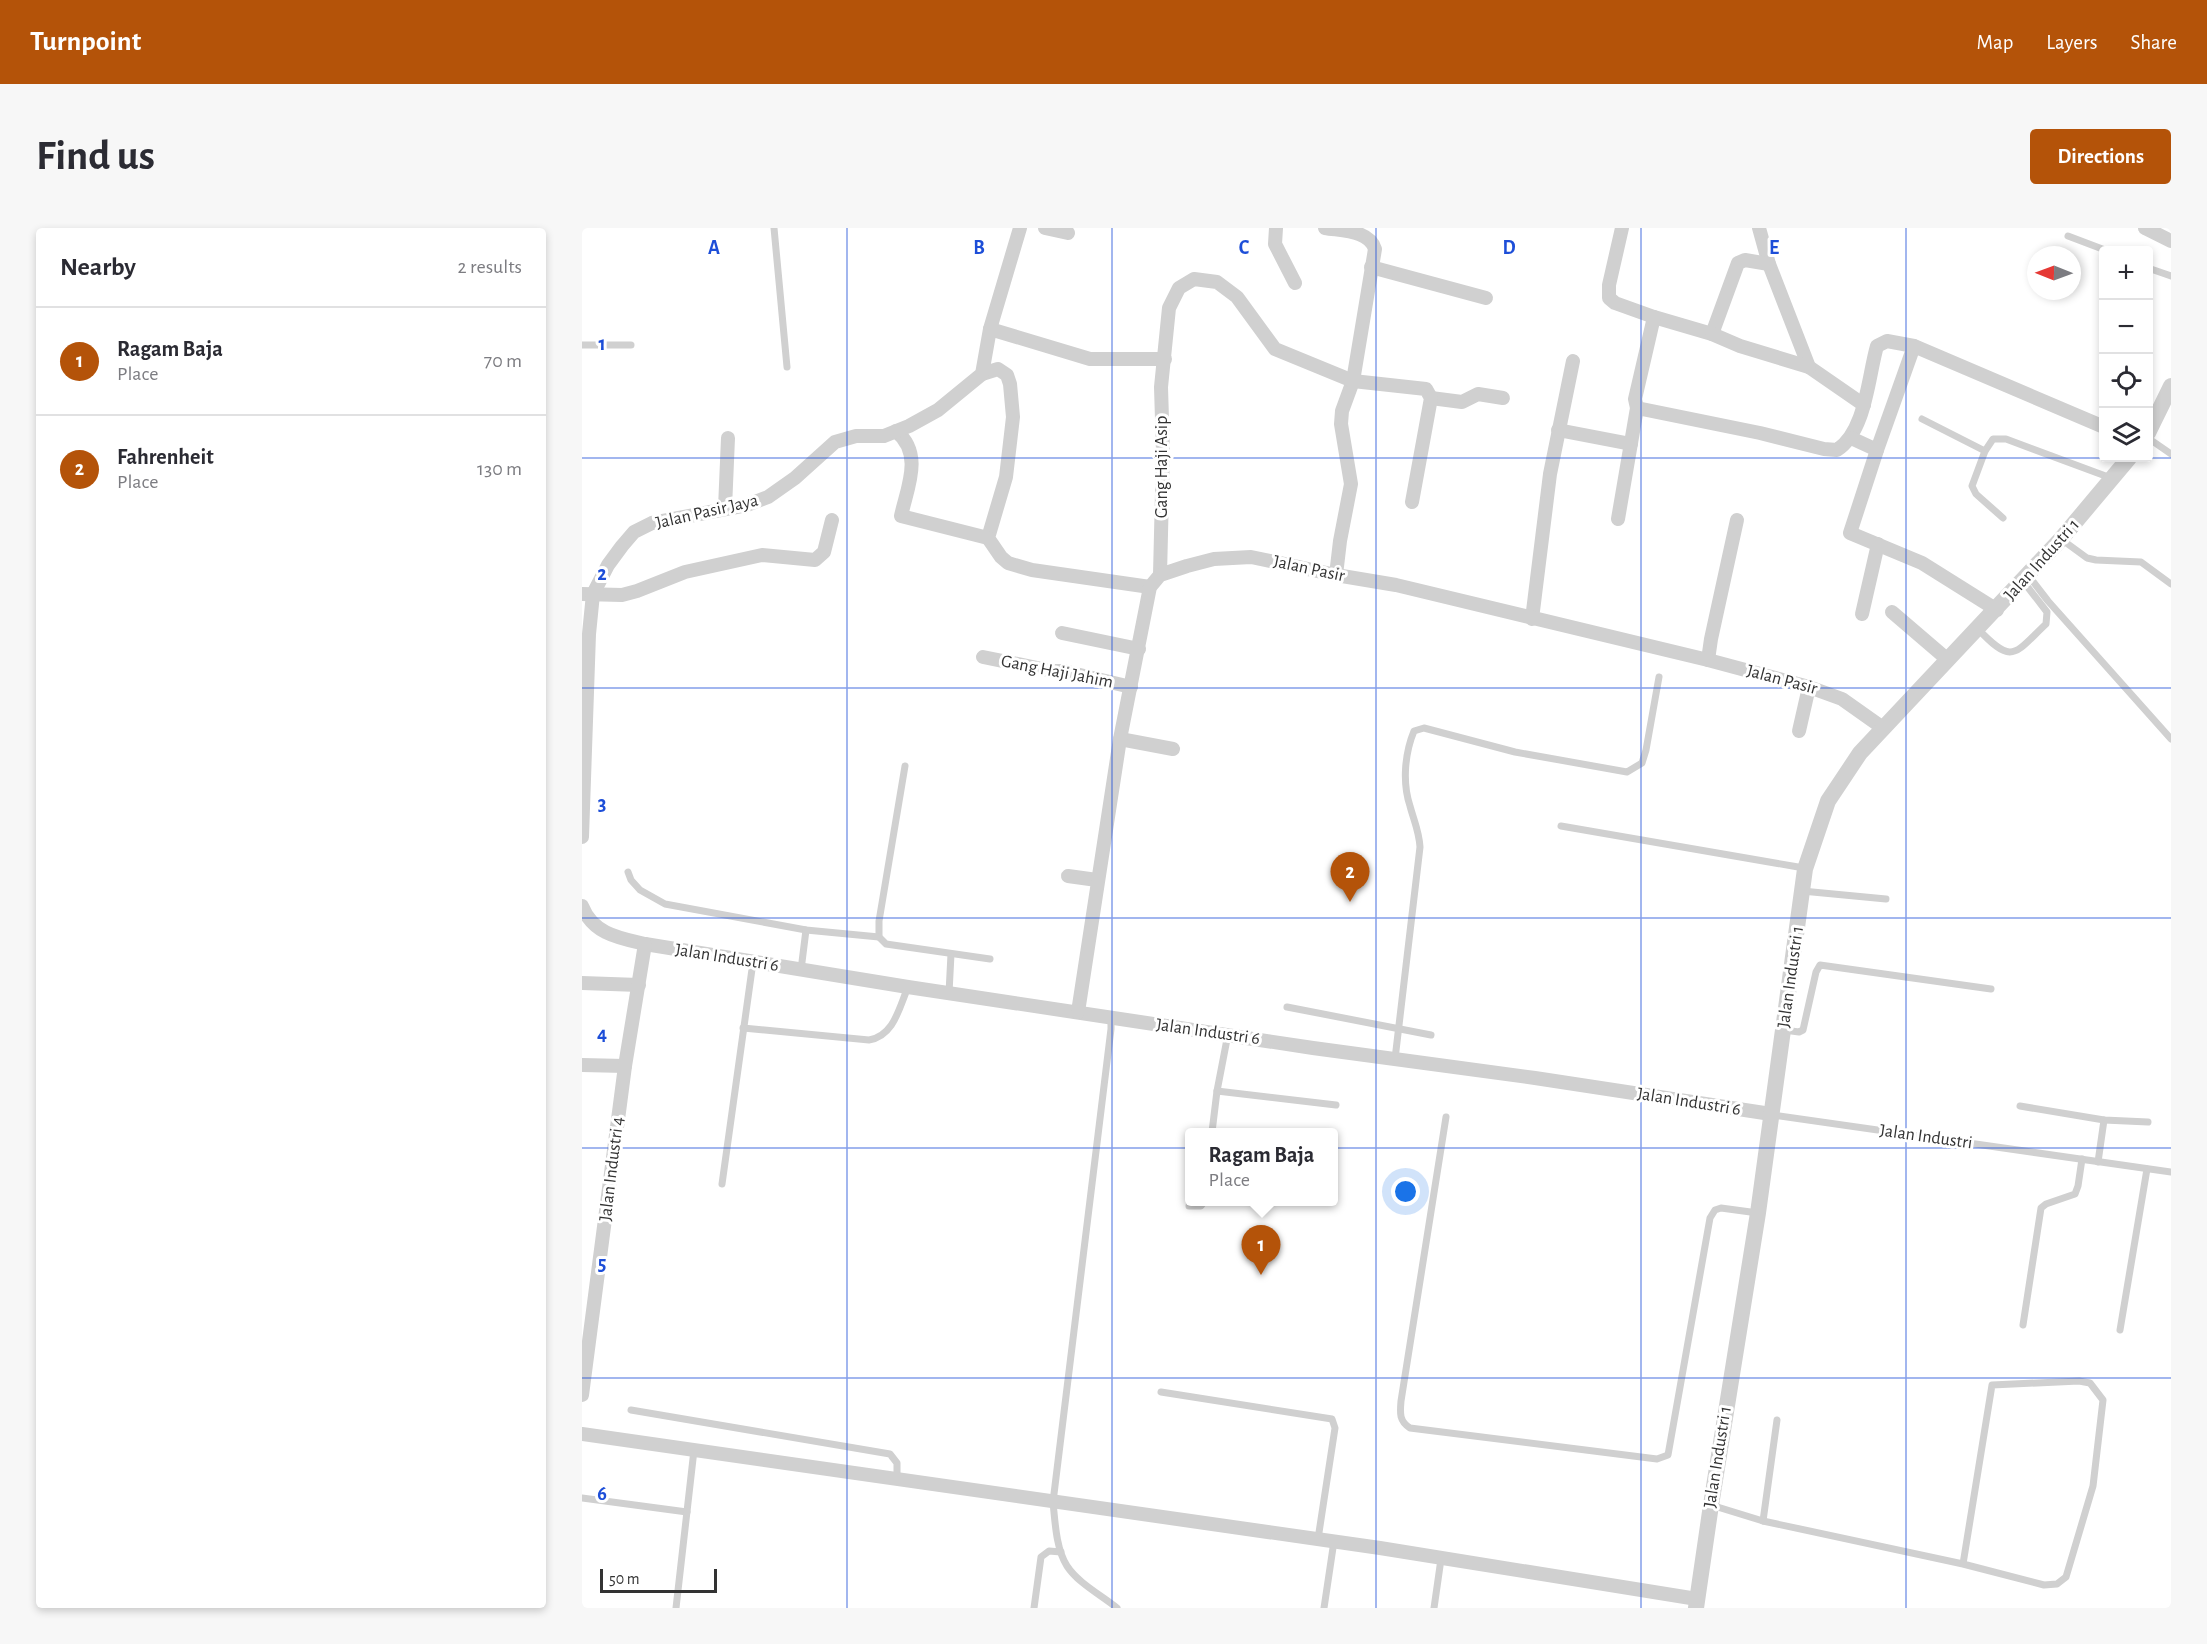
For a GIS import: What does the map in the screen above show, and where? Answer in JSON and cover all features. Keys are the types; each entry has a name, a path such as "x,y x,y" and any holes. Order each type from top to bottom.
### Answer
{"street":[{"path":"988,538 1006,477 1013,417 1007,375 998,369 982,374 990,329 1020,228"},
{"path":"1044,228 1068,233"},
{"path":"1275,228 1275,244 1295,283"},
{"path":"1325,228 1366,236 1370,238 1375,249 1353,381 1346,397 1341,424 1351,484 1336,575"},
{"path":"1622,228 1609,285 1609,298 1615,303 1809,367 1864,405"},
{"path":"1759,228 1769,264 1809,367"},
{"path":"2145,228 2171,241"},
{"path":"1712,334 1738,263 1744,260 1769,264"},
{"path":"1371,267 1486,298"},
{"name":"Gang Haji Asip","path":"1160,575 1163,452 1161,387 1169,308 1179,288 1194,279 1217,282 1237,297 1275,349 1353,381 1426,389 1431,398"},
{"path":"1618,519 1637,408 1635,399 1654,317"},
{"path":"990,329 1090,359 1165,358"},
{"path":"1637,408 1837,450 1851,438 1864,405 1877,346 1887,341 1914,346 2099,425"},
{"path":"1914,346 1850,533 1922,563 1997,610"},
{"path":"1532,619 1550,474 1573,361"},
{"name":"Jalan Pasir Jaya","path":"582,837 589,634 587,594 634,532 652,524 747,505 768,497 795,478 835,442 856,436 884,436 896,431 938,410 982,374"},
{"path":"2153,423 2171,386"},
{"path":"1412,502 1431,398 1462,402 1478,394 1503,398"},
{"path":"1558,430 1631,444"},
{"path":"896,431 906,441 912,465 909,489 901,516 988,538 1008,563 1032,570 1150,586"},
{"path":"725,508 728,438"},
{"path":"1851,438 1877,450"},
{"name":"Jalan Industri 1","path":"1697,1603 1758,1213 1805,869 1828,801 1860,753 1997,610 2126,462"},
{"path":"587,594 622,595 685,572 762,555 815,560 824,552 832,520"},
{"path":"1708,660 1737,520"},
{"path":"1862,614 1878,544"},
{"name":"Jalan Pasir","path":"1160,575 1214,559 1251,557 1396,585 1708,660 1809,687 1842,699 1883,728"},
{"path":"1078,1012 1096,880 1120,738 1150,586 1160,575"},
{"path":"1892,612 1948,660"},
{"path":"1062,633 1138,649"},
{"name":"Gang Haji Jahim","path":"983,657 1052,671 1063,671 1131,687"},
{"path":"1799,731 1809,687"},
{"path":"1120,738 1173,749"},
{"path":"1068,876 1096,880"},
{"path":"582,908 594,925 609,936 645,944"},
{"name":"Jalan Industri 6","path":"645,944 908,987 1771,1114"},
{"name":"Jalan Industri 4","path":"582,1395 625,1066 645,944"},
{"path":"582,983 639,985"},
{"path":"582,1065 625,1066"},
{"path":"582,1434 1334,1541 1697,1603"}],"lane":[{"path":"774,228 787,367"},
{"path":"2068,236 2099,248"},
{"path":"2153,269 2171,276"},
{"path":"582,345 631,345"},
{"path":"1923,419 1985,452"},
{"path":"2003,518 1973,490 1972,482 1993,439 2006,439 2112,478"},
{"path":"2153,441 2171,454"},
{"path":"2061,539 2087,558 2141,562 2171,584"},
{"path":"1978,629 2004,653 2016,652 2046,624 2047,612 2025,578"},
{"path":"2025,578 2171,739"},
{"path":"1395,1059 1420,847 1419,830 1409,804 1406,779 1407,756 1414,731 1424,728 1515,752 1627,772 1642,763 1647,750 1659,677"},
{"path":"879,937 879,921 905,766"},
{"path":"1562,826 1805,869"},
{"path":"628,872 631,880 640,890 665,904 806,930 879,937 886,944 990,958"},
{"path":"1802,891 1886,899"},
{"path":"801,970 806,930"},
{"path":"949,993 951,954"},
{"path":"722,1184 753,962"},
{"path":"1784,1030 1799,1032 1803,1030 1816,972 1820,965 1991,989"},
{"path":"743,1028 869,1040 881,1038 890,1029 908,987"},
{"path":"1287,1007 1431,1035"},
{"path":"1111,1017 1053,1502 1061,1552 1065,1563 1071,1572 1117,1608"},
{"path":"1212,1128 1228,1035"},
{"path":"1217,1091 1335,1105"},
{"path":"2020,1106 2104,1120 2148,1122"},
{"name":"Jalan Industri","path":"1771,1114 2171,1172"},
{"path":"1446,1117 1401,1401 1400,1415 1403,1424 1410,1428 1657,1459 1668,1455 1710,1218 1715,1210 1721,1208 1758,1213"},
{"path":"2098,1162 2104,1120"},
{"path":"2023,1325 2041,1209 2046,1204 2075,1194 2082,1160"},
{"path":"2120,1330 2147,1169"},
{"path":"1189,1206 1201,1206"},
{"path":"1711,1505 1762,1521 1963,1564 2044,1585 2057,1584 2066,1577 2093,1486 2103,1400 2090,1383 2079,1381 1992,1385 1963,1564"},
{"path":"1161,1392 1332,1419 1335,1428 1318,1539"},
{"path":"631,1410 890,1454 897,1462 897,1479"},
{"path":"1762,1521 1777,1420"},
{"path":"676,1608 694,1450"},
{"path":"582,1498 687,1512"},
{"path":"1324,1608 1334,1541"},
{"path":"1034,1608 1041,1557 1049,1551 1061,1552"},
{"path":"1434,1608 1441,1559"}],"place":[{"name":"Fahrenheit","path":"1350,902"},
{"name":"Ragam Baja","path":"1261,1275"}]}
